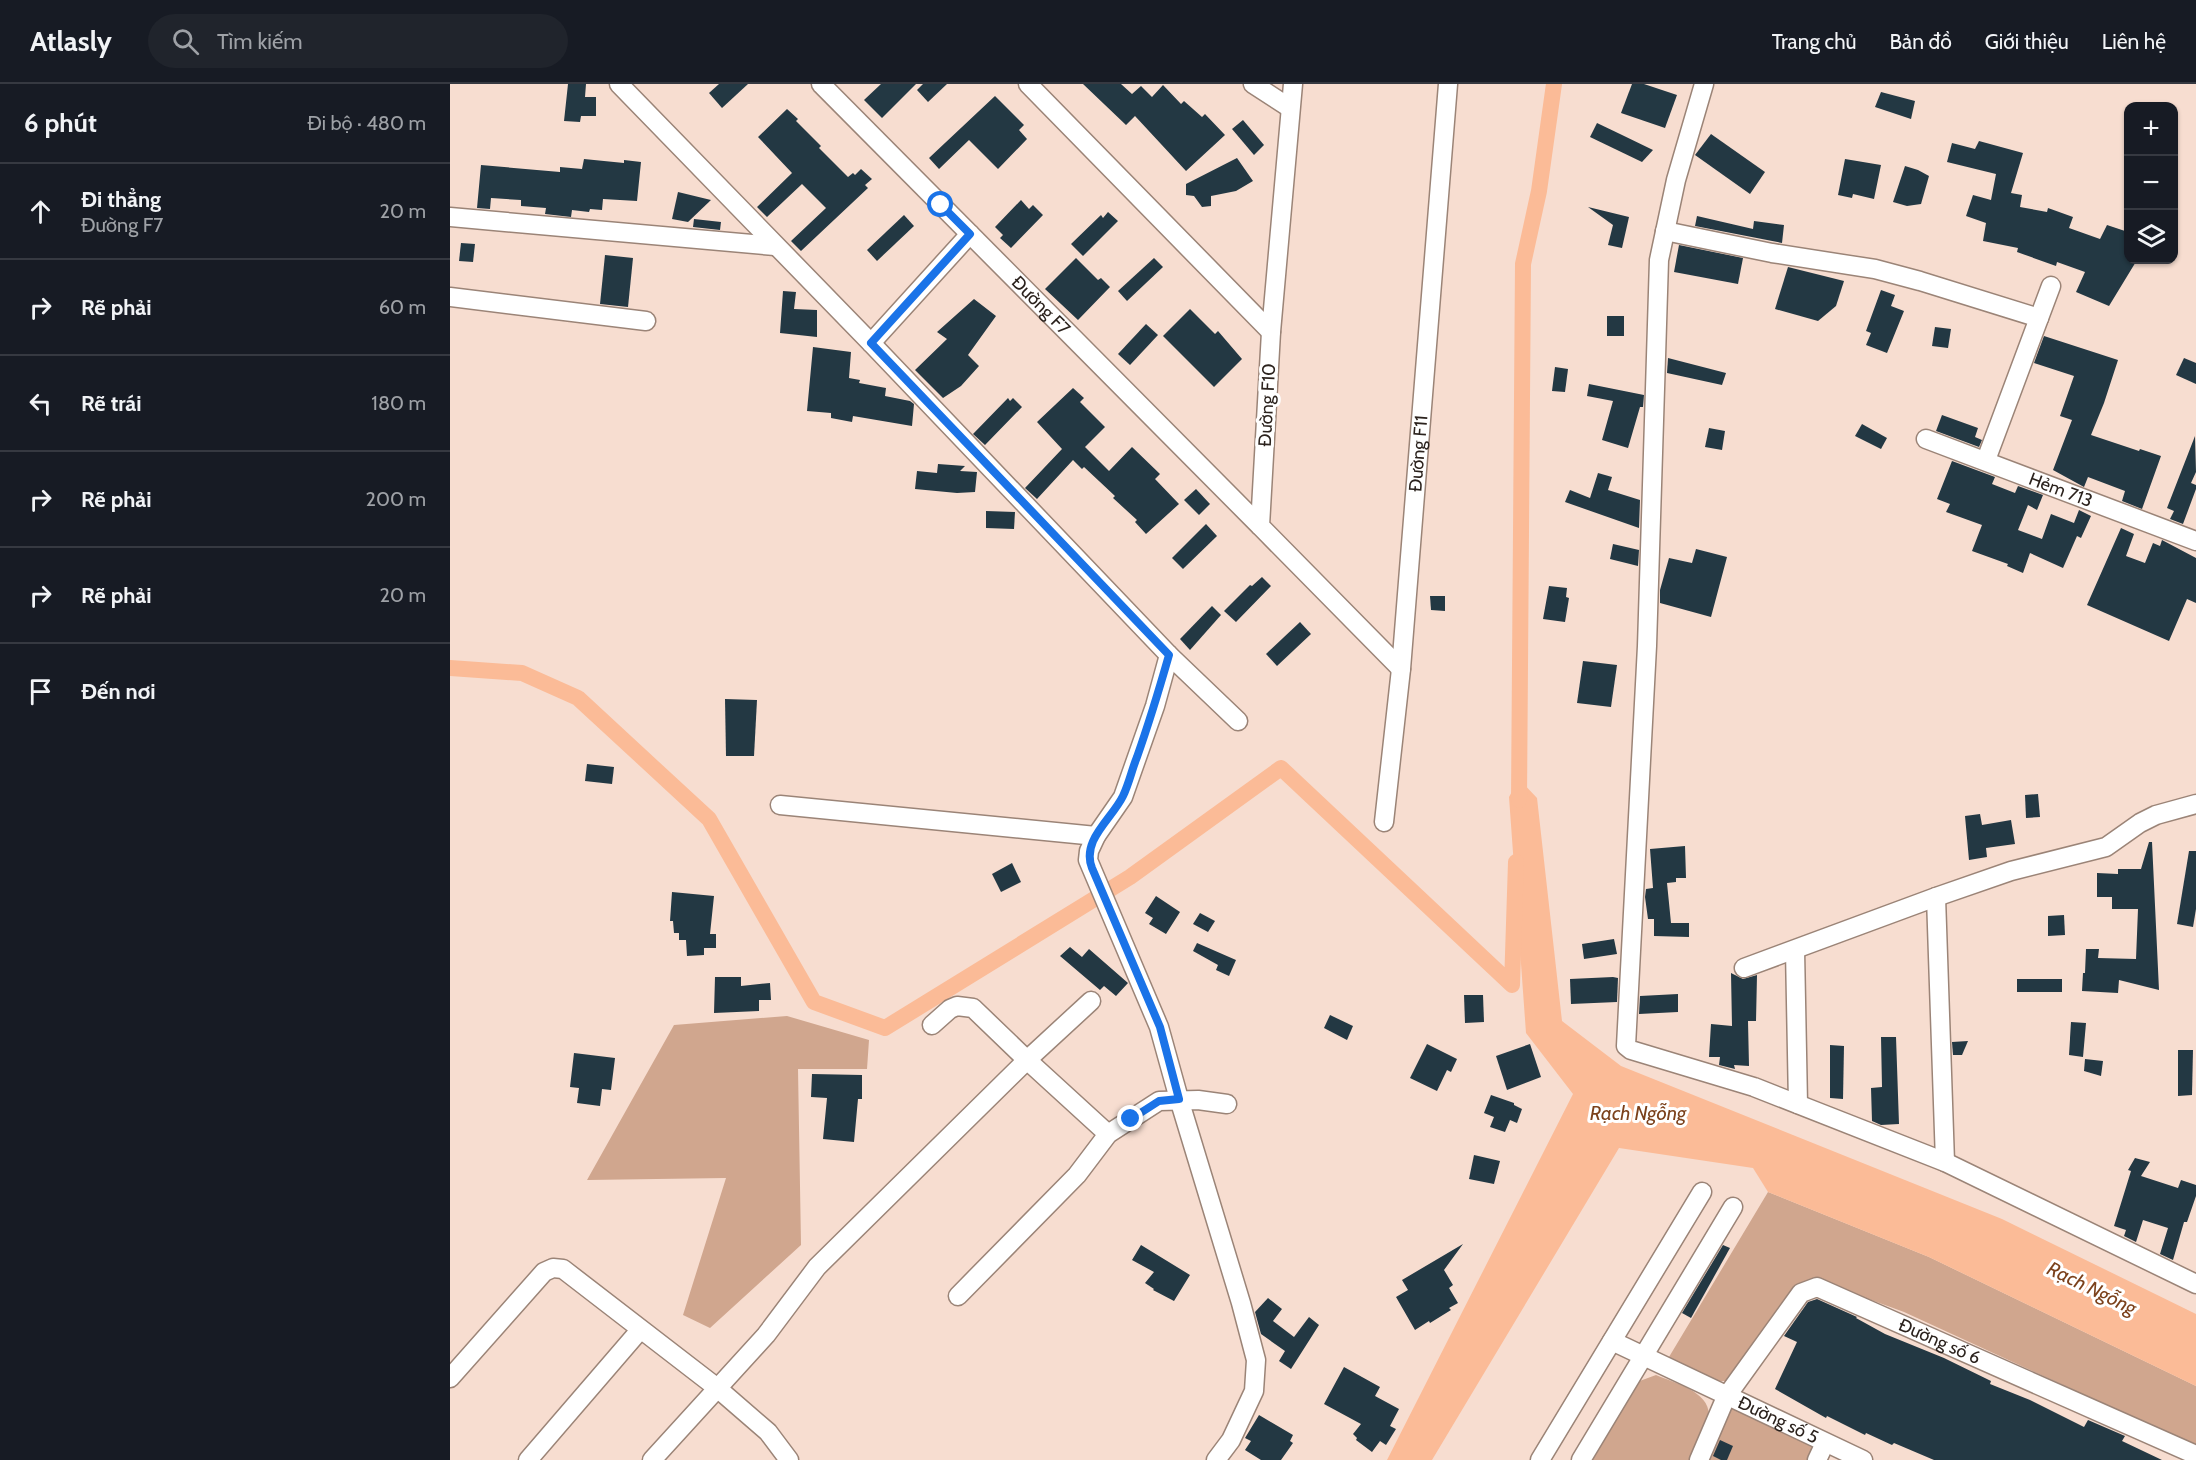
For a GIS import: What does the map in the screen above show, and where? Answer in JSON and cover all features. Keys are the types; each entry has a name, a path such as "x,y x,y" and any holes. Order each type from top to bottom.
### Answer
{"street":[{"path":"619,84 871,343 1169,655 1239,721"},
{"name":"Đường F7","path":"821,84 1260,526"},
{"path":"1028,84 1271,332"},
{"path":"1253,84 1290,108"},
{"name":"Đường F10","path":"1260,526 1271,332 1293,84"},
{"name":"Đường F11","path":"1384,822 1401,669 1448,84"},
{"path":"1704,84 1676,180 1659,260 1647,646 1626,1046 1631,1050 1755,1087 1945,1162 2196,1284"},
{"path":"450,217 775,246"},
{"path":"1665,231 1772,253 1875,269 1920,281 2043,306 1986,460"},
{"path":"871,343 970,234"},
{"path":"450,297 646,321"},
{"name":"Hẻm 713","path":"1926,439 2196,540"},
{"path":"1260,526 1401,669"},
{"path":"1169,655 1155,706 1123,796 1096,836 1089,851 1088,860 1160,1027 1256,1360 1254,1391 1231,1440 1216,1460"},
{"path":"1744,968 1936,897 2011,872 2106,848 2140,823 2156,815 2196,804"},
{"path":"780,805 1096,836"},
{"path":"1936,897 1945,1162"},
{"path":"1795,950 1798,1104"},
{"path":"652,1460 716,1387 766,1335 817,1267 1027,1060 1091,1001"},
{"path":"932,1025 950,1009 957,1006 973,1008 1108,1134"},
{"path":"958,1296 1077,1175 1108,1134 1152,1104 1165,1100 1179,1099 1227,1104"},
{"path":"1540,1460 1702,1192"},
{"path":"1581,1460 1733,1207"},
{"path":"450,1378 544,1272 553,1268 563,1269 716,1387 768,1432 789,1460"},
{"name":"Đường số 6","path":"1699,1460 1726,1397 1801,1293 1817,1287 2196,1455"},
{"path":"528,1460 640,1330"},
{"name":"Đường số 5","path":"1612,1341 1863,1460"},
{"path":"1817,1460 1825,1443"}],"shaded area":[{"path":"787,1016 869,1040 867,1069 798,1069 801,1245 710,1328 683,1315 726,1178 587,1180 674,1025"},
{"path":"1768,1192 1929,1257 2196,1386 2196,1446 1904,1312 1822,1282 1727,1381 1704,1378 1681,1367 1669,1357"},
{"path":"1656,1375 1697,1394 1707,1407 1709,1415 1707,1425 1694,1460 1588,1460 1637,1382"},
{"path":"1733,1408 1810,1444 1814,1452 1811,1460 1703,1460 1725,1411"}],"water":[{"name":"Rạch Ngỗng","path":"1519,779 1537,798 1562,1021 1621,1066 2002,1219 2196,1314 2196,1386 1929,1257 1768,1192 1753,1168 1619,1148 1432,1460 1387,1460 1573,1094 1526,1033 1509,797"}],"building":[{"path":"568,84 586,84 585,97 596,97 596,116 581,116 580,122 564,121"},
{"path":"719,84 748,84 722,108 709,93"},
{"path":"881,84 916,84 882,118 864,100"},
{"path":"923,84 947,84 928,102 917,90"},
{"path":"1083,84 1121,84 1132,94 1141,86 1152,97 1163,85 1181,104 1184,101 1202,117 1205,114 1225,135 1186,171 1135,116 1126,125"},
{"path":"1632,84 1644,84 1677,95 1665,128 1621,113"},
{"path":"1881,92 1915,101 1911,119 1875,107"},
{"path":"995,96 1024,125 1019,130 1027,139 998,169 969,140 939,169 929,158"},
{"path":"787,109 821,146 819,148 848,177 853,173 855,175 861,169 872,179 865,185 868,188 801,251 791,241 826,208 802,184 767,217 757,207 792,173 758,137"},
{"path":"1243,120 1264,145 1254,155 1232,129"},
{"path":"1597,123 1653,150 1642,162 1590,137"},
{"path":"1711,134 1765,172 1750,194 1695,155"},
{"path":"1979,141 2023,153 2011,193 2022,195 2020,207 2047,212 2048,208 2073,217 2069,228 2100,239 2107,225 2124,231 2124,264 2135,264 2109,306 2076,292 2085,272 2057,262 2056,266 2017,252 2018,248 1983,241 1986,223 1966,216 1973,195 1991,200 1996,174 1947,162 1952,143 1975,149"},
{"path":"1237,158 1253,181 1236,191 1211,196 1211,206 1202,207 1194,196 1186,195 1186,184"},
{"path":"584,159 624,163 624,160 641,162 637,201 603,199 602,210 590,209 589,212 572,210 571,217 545,214 546,208 521,206 521,200 491,198 490,209 477,208 481,165 560,172 560,167 582,169"},
{"path":"1845,159 1881,165 1874,199 1853,194 1852,198 1838,195"},
{"path":"1905,166 1929,176 1921,204 1907,206 1893,202"},
{"path":"678,192 711,200 688,222 672,219"},
{"path":"1021,200 1029,209 1033,205 1043,215 1011,248 1000,238 1003,235 995,227"},
{"path":"1588,207 1629,217 1622,248 1608,245 1613,225"},
{"path":"1108,212 1118,221 1083,256 1071,244 1101,215 1103,218"},
{"path":"904,215 914,226 877,261 867,250"},
{"path":"1697,216 1753,229 1754,221 1784,225 1782,243 1695,226"},
{"path":"694,219 721,222 720,230 693,227"},
{"path":"461,243 475,244 473,262 459,261"},
{"path":"1679,245 1743,258 1738,284 1674,272"},
{"path":"605,255 633,258 628,307 600,304"},
{"path":"1076,258 1098,280 1101,278 1110,287 1078,320 1045,289"},
{"path":"1154,258 1163,267 1127,301 1118,291"},
{"path":"1788,267 1844,281 1836,306 1818,321 1775,309"},
{"path":"1881,290 1895,295 1891,306 1904,311 1887,353 1866,345 1871,333 1866,331"},
{"path":"783,291 796,292 794,309 817,310 817,337 780,333"},
{"path":"974,299 996,316 968,355 979,366 961,386 943,398 915,370 947,339 937,332"},
{"path":"1190,309 1215,334 1218,331 1242,359 1214,387 1163,336"},
{"path":"1607,316 1624,316 1624,336 1607,336"},
{"path":"1146,324 1158,335 1130,365 1118,354"},
{"path":"1935,327 1951,329 1948,348 1932,346"},
{"path":"2044,336 2118,360 2091,435 2161,456 2142,509 2122,501 2125,491 2088,477 2084,487 2053,470 2072,420 2060,416 2074,376 2034,363"},
{"path":"813,347 851,352 849,378 860,380 859,383 886,388 885,396 910,401 914,404 912,426 853,416 852,422 831,418 831,413 807,411"},
{"path":"1668,358 1726,373 1722,385 1667,373"},
{"path":"2184,358 2196,363 2196,384 2176,375"},
{"path":"1555,367 1568,369 1565,392 1552,391"},
{"path":"1589,384 1644,395 1643,407 1640,407 1628,448 1602,440 1613,401 1587,396"},
{"path":"1073,388 1084,398 1080,402 1105,427 1085,447 1109,471 1132,447 1160,474 1155,479 1179,504 1146,534 1135,522 1137,520 1113,498 1115,496 1084,467 1082,469 1073,460 1037,499 1025,488 1062,449 1037,422"},
{"path":"1008,398 1010,401 1013,398 1022,407 985,445 973,434"},
{"path":"1942,415 1978,428 1975,437 1982,440 1979,447 1936,431"},
{"path":"1862,424 1887,438 1881,449 1855,436"},
{"path":"1709,428 1725,431 1722,450 1705,447"},
{"path":"2195,436 2196,472 2191,483 2196,485 2196,489 2183,524 2170,519 2174,511 2167,508"},
{"path":"1952,461 1995,477 1992,484 2015,493 2018,486 2043,495 2037,510 2028,505 2018,530 2042,539 2051,514 2074,523 2079,510 2091,516 2081,538 2077,536 2063,568 2030,553 2023,573 2007,566 2008,564 1972,551 1982,525 1946,512 1950,504 1937,499"},
{"path":"938,464 965,466 960,471 977,472 975,492 957,493 915,489 917,471 937,473"},
{"path":"1598,473 1612,477 1608,490 1640,500 1639,528 1565,502 1570,490 1590,498"},
{"path":"1196,489 1210,504 1199,515 1184,500"},
{"path":"986,511 1015,512 1014,529 986,528"},
{"path":"1206,524 1217,536 1183,569 1172,558"},
{"path":"2121,528 2134,534 2126,556 2145,563 2153,543 2160,546 2162,540 2196,558 2196,603 2187,599 2169,641 2087,605"},
{"path":"1613,544 1639,550 1638,566 1610,559"},
{"path":"1696,549 1727,557 1711,617 1660,603 1660,590 1669,558 1692,563"},
{"path":"1262,577 1271,586 1236,622 1224,611 1250,585 1252,586"},
{"path":"1549,586 1567,588 1566,597 1569,598 1565,622 1543,619"},
{"path":"1430,596 1445,596 1445,611 1431,610"},
{"path":"1212,606 1221,615 1190,650 1180,639"},
{"path":"1300,622 1311,634 1277,666 1266,654"},
{"path":"1583,661 1617,665 1611,707 1577,703"},
{"path":"725,699 757,700 754,756 726,756"},
{"path":"587,764 614,767 612,784 585,781"},
{"path":"2038,794 2040,817 2026,818 2025,795"},
{"path":"1980,814 1982,825 2011,820 2015,844 1986,848 1987,857 1969,860 1965,816"},
{"path":"2149,842 2152,842 2159,990 2119,980 2118,993 2082,991 2086,949 2099,949 2098,958 2136,959 2138,909 2112,909 2112,897 2097,897 2097,873 2118,874 2118,869 2141,869"},
{"path":"1685,846 1686,878 1676,878 1676,882 1667,883 1671,923 1689,923 1689,937 1654,936 1654,919 1648,919 1645,897 1646,889 1653,888 1650,849"},
{"path":"2189,851 2196,851 2196,909 2193,927 2177,924"},
{"path":"1012,863 1021,882 1001,892 992,874"},
{"path":"672,892 714,896 710,934 716,934 716,948 704,948 704,955 687,956 686,940 679,940 679,933 674,933 673,921 670,921"},
{"path":"1156,896 1180,912 1166,934 1149,924 1153,918 1145,913"},
{"path":"1200,913 1215,921 1208,932 1193,924"},
{"path":"2064,915 2065,935 2048,936 2048,916"},
{"path":"1614,939 1617,954 1584,959 1582,944"},
{"path":"1197,943 1236,960 1229,976 1216,970 1218,965 1193,951"},
{"path":"1070,947 1082,957 1089,949 1128,983 1116,996 1104,986 1100,990 1060,956"},
{"path":"1731,973 1743,979 1757,975 1756,1021 1748,1021 1749,1066 1734,1065 1735,1069 1719,1065 1720,1057 1709,1057 1711,1024 1732,1026"},
{"path":"715,977 741,977 741,986 770,983 771,1000 759,1000 759,1011 714,1013"},
{"path":"1618,978 1617,1002 1571,1004 1570,979"},
{"path":"2017,979 2062,979 2062,992 2017,992"},
{"path":"1678,994 1678,1012 1639,1014 1640,996"},
{"path":"1464,995 1483,995 1484,1022 1465,1023"},
{"path":"1330,1015 1353,1026 1347,1040 1324,1028"},
{"path":"2071,1022 2086,1023 2083,1057 2069,1055"},
{"path":"1881,1037 1896,1037 1899,1124 1881,1125 1872,1121 1871,1088 1882,1087"},
{"path":"1968,1041 1962,1055 1953,1055 1952,1042"},
{"path":"1427,1044 1457,1059 1451,1072 1447,1070 1437,1091 1410,1078"},
{"path":"1530,1044 1541,1077 1507,1090 1496,1056"},
{"path":"1830,1045 1844,1046 1843,1099 1830,1098"},
{"path":"2178,1050 2193,1050 2192,1095 2178,1096"},
{"path":"574,1053 615,1058 611,1090 602,1089 600,1106 577,1103 579,1088 570,1087"},
{"path":"2085,1059 2103,1061 2101,1076 2084,1071"},
{"path":"812,1074 862,1075 862,1099 858,1099 854,1142 823,1139 827,1098 811,1097"},
{"path":"1491,1095 1514,1103 1522,1109 1517,1123 1510,1120 1505,1132 1490,1127 1494,1117 1484,1113"},
{"path":"1474,1155 1500,1161 1494,1184 1469,1179"},
{"path":"2135,1158 2150,1162 2141,1176 2178,1188 2181,1180 2196,1185 2196,1196 2187,1222 2184,1222 2173,1260 2160,1254 2168,1228 2143,1220 2136,1242 2124,1236 2126,1230 2114,1226 2131,1171 2128,1170"},
{"path":"1463,1244 1444,1270 1453,1285 1449,1288 1458,1303 1449,1308 1451,1310 1415,1330 1396,1297 1408,1290 1402,1280"},
{"path":"1141,1245 1190,1275 1174,1301 1145,1283 1154,1272 1132,1260"},
{"path":"1723,1245 1730,1248 1691,1318 1682,1313"},
{"path":"1268,1298 1282,1309 1273,1321 1294,1337 1309,1317 1319,1325 1291,1369 1279,1361 1285,1351 1261,1334 1255,1312"},
{"path":"1817,1299 1857,1317 1885,1334 1944,1358 1991,1381 1990,1384 2030,1400 2084,1427 2088,1420 2125,1436 2122,1441 2162,1460 1934,1460 1894,1443 1892,1445 1866,1433 1865,1435 1827,1416 1826,1418 1775,1389 1797,1342 1784,1336 1808,1302"},
{"path":"1344,1367 1380,1387 1375,1396 1399,1409 1390,1426 1396,1429 1386,1445 1380,1441 1372,1452 1356,1440 1353,1434 1361,1424 1324,1404"},
{"path":"1259,1415 1293,1435 1290,1441 1293,1443 1281,1460 1261,1460 1245,1450 1251,1441 1245,1438"},
{"path":"1720,1440 1733,1446 1727,1460 1713,1456"}],"waterway":[{"path":"1519,800 1523,264 1539,191 1554,84"},
{"path":"450,668 522,673 578,698 709,819 814,1002 885,1028 1130,877 1281,768 1512,985 1516,862"}],"route":[{"path":"941,205 970,234 871,343 1169,655 1155,706 1123,796 1096,836 1089,851 1088,860 1160,1027 1179,1099 1159,1101 1131,1119"}]}
